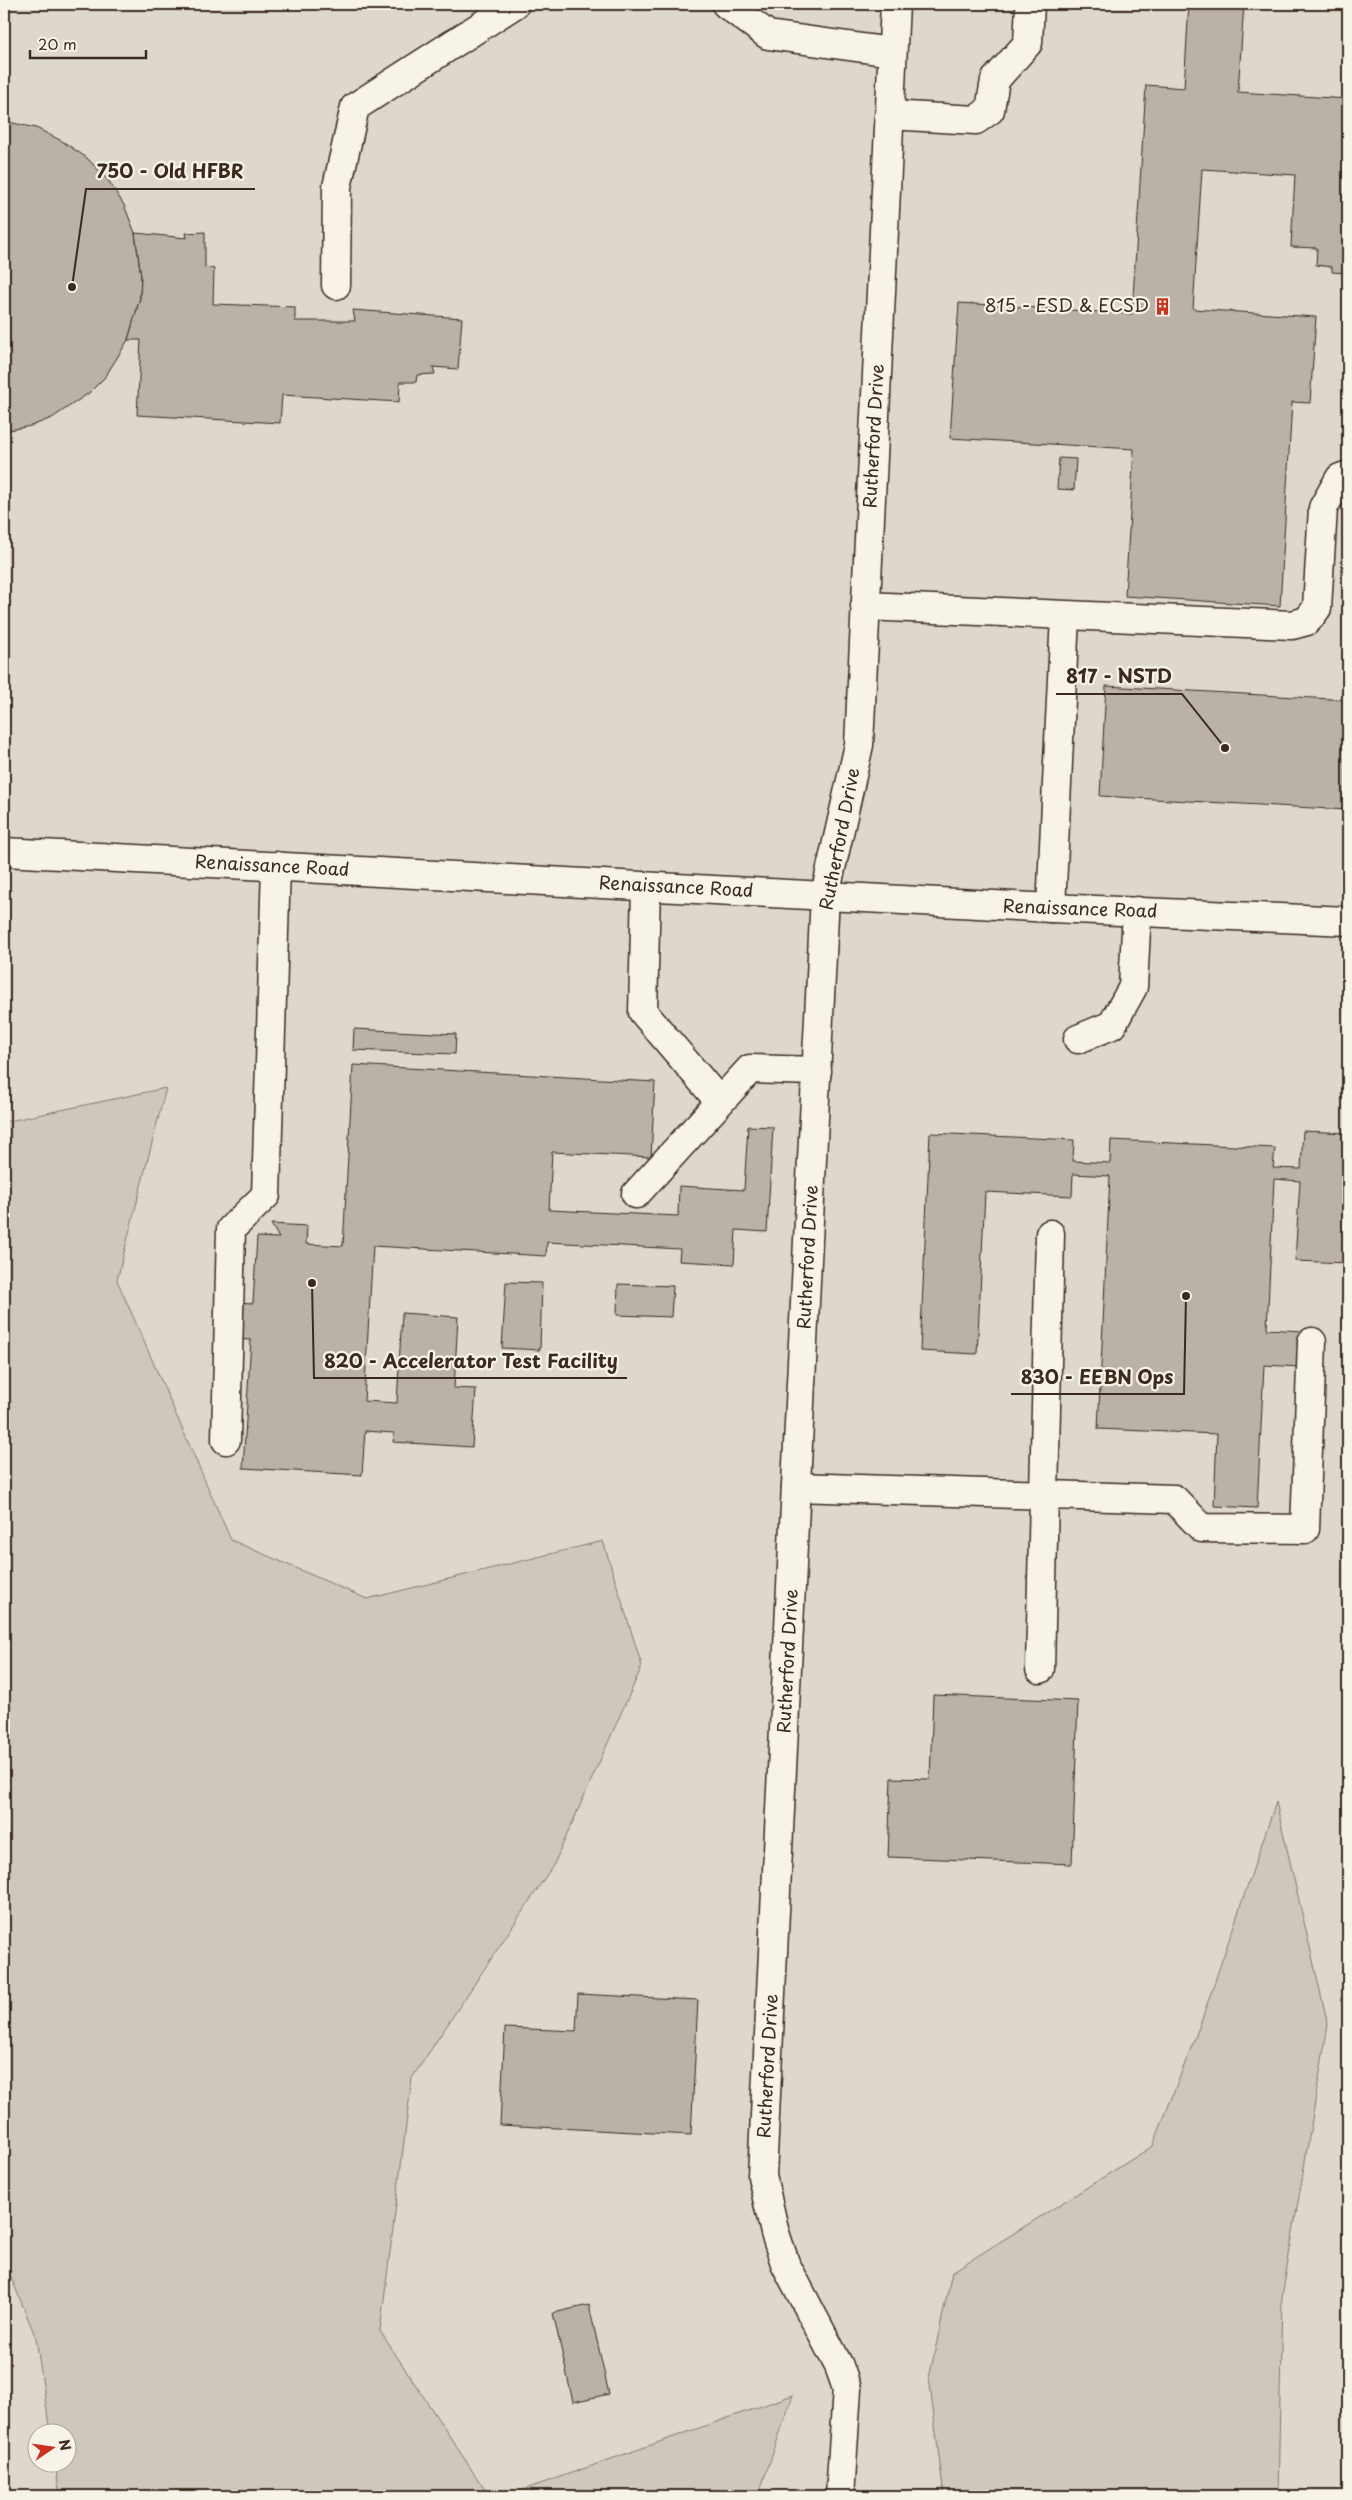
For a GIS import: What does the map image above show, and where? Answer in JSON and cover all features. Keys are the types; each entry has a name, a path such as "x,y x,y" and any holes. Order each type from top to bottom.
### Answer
{"street":[{"path":"336,285 338,187 355,107 515,4"},
{"path":"726,4 768,35 892,52"},
{"name":"Rutherford Drive","path":"840,2496 846,2388 839,2366 785,2263 775,2233 762,2176 825,895 859,745 895,4"},
{"path":"890,115 976,120 990,110 995,80 1028,43 1030,4"},
{"path":"865,606 1292,625 1307,621 1317,608 1323,508 1340,478 1348,475"},
{"path":"1051,908 1065,616"},
{"name":"Renaissance Road","path":"4,852 1051,908 1348,921"},
{"path":"226,1440 231,1229 266,1195 276,866"},
{"path":"646,886 642,1012 718,1101"},
{"path":"1078,1039 1112,1025 1133,987 1137,911"},
{"path":"636,1194 718,1101 750,1069 817,1071"},
{"path":"1040,1669 1050,1234"},
{"path":"796,1487 1174,1499 1202,1528 1305,1529 1312,1342"}],"shaded area":[{"path":"4,4 1348,4 1348,2496 4,2496"},
{"path":"166,1088 117,1280 231,1540 367,1599 603,1541 642,1666 554,1864 412,2078 380,2331 489,2496 60,2496 56,2472 78,2472 78,2422 49,2422 36,2338 4,2260 4,1122"},
{"path":"1276,1802 1328,2025 1282,2297 1278,2496 944,2496 929,2378 952,2272 1153,2146 1201,2022"},
{"path":"793,2395 758,2496 506,2496"}],"building":[{"name":"815 - ESD & ECSD","path":"1189,4 1244,4 1238,92 1348,99 1348,273 1332,272 1332,267 1316,265 1317,248 1291,247 1295,175 1202,169 1193,309 1316,317 1310,403 1292,402 1280,606 1125,596 1134,449 950,438 959,303 1132,314 1146,85 1184,88"},
{"path":"4,121 36,128 62,141 87,158 108,180 124,205 135,233 141,276 140,298 128,340 105,377 89,393 52,418 31,426 4,431"},
{"path":"205,232 205,267 214,269 213,304 295,307 295,321 355,321 353,310 462,318 458,369 433,367 435,374 417,375 416,382 400,382 399,402 282,395 280,423 137,415 141,340 128,340 140,298 141,276 135,233 187,238 186,233"},
{"path":"1059,458 1076,459 1074,490 1057,489"},
{"path":"1106,686 1348,700 1348,810 1100,796"},
{"path":"354,1029 456,1034 455,1054 353,1050"},
{"path":"353,1065 655,1082 651,1157 552,1152 549,1210 678,1216 679,1186 744,1190 748,1126 773,1127 767,1232 736,1230 734,1264 679,1261 680,1249 547,1242 546,1256 373,1246 364,1401 397,1403 402,1313 458,1317 454,1388 476,1389 472,1447 393,1442 394,1433 365,1431 362,1475 243,1468 251,1340 235,1339 237,1302 253,1303 257,1237 279,1238 271,1224 307,1226 306,1244 343,1246"},
{"path":"1303,1131 1348,1133 1348,1263 1295,1261 1300,1181 1274,1179 1267,1329 1302,1331 1300,1367 1264,1365 1257,1508 1214,1506 1217,1434 1098,1429 1110,1176 1073,1174 1072,1196 985,1192 977,1354 920,1351 930,1133 1074,1140 1073,1161 1110,1163 1111,1140 1275,1148 1273,1168 1301,1169"},
{"path":"506,1282 542,1283 540,1350 502,1348"},
{"path":"618,1284 673,1286 671,1317 617,1315"},
{"path":"933,1695 1078,1701 1072,1864 888,1857 891,1778 930,1779"},
{"path":"578,1994 698,2000 691,2135 500,2125 505,2028 576,2031"},
{"path":"589,2305 609,2394 573,2402 553,2313"}],"place":[{"name":"750 - Old HFBR","path":"72,287"},
{"name":"815 - ESD & ECSD","path":"1163,306"},
{"name":"817 - NSTD","path":"1225,748"},
{"name":"820 - Accelerator Test Facility","path":"312,1283"},
{"name":"830 - EEBN Ops","path":"1186,1296"}]}
